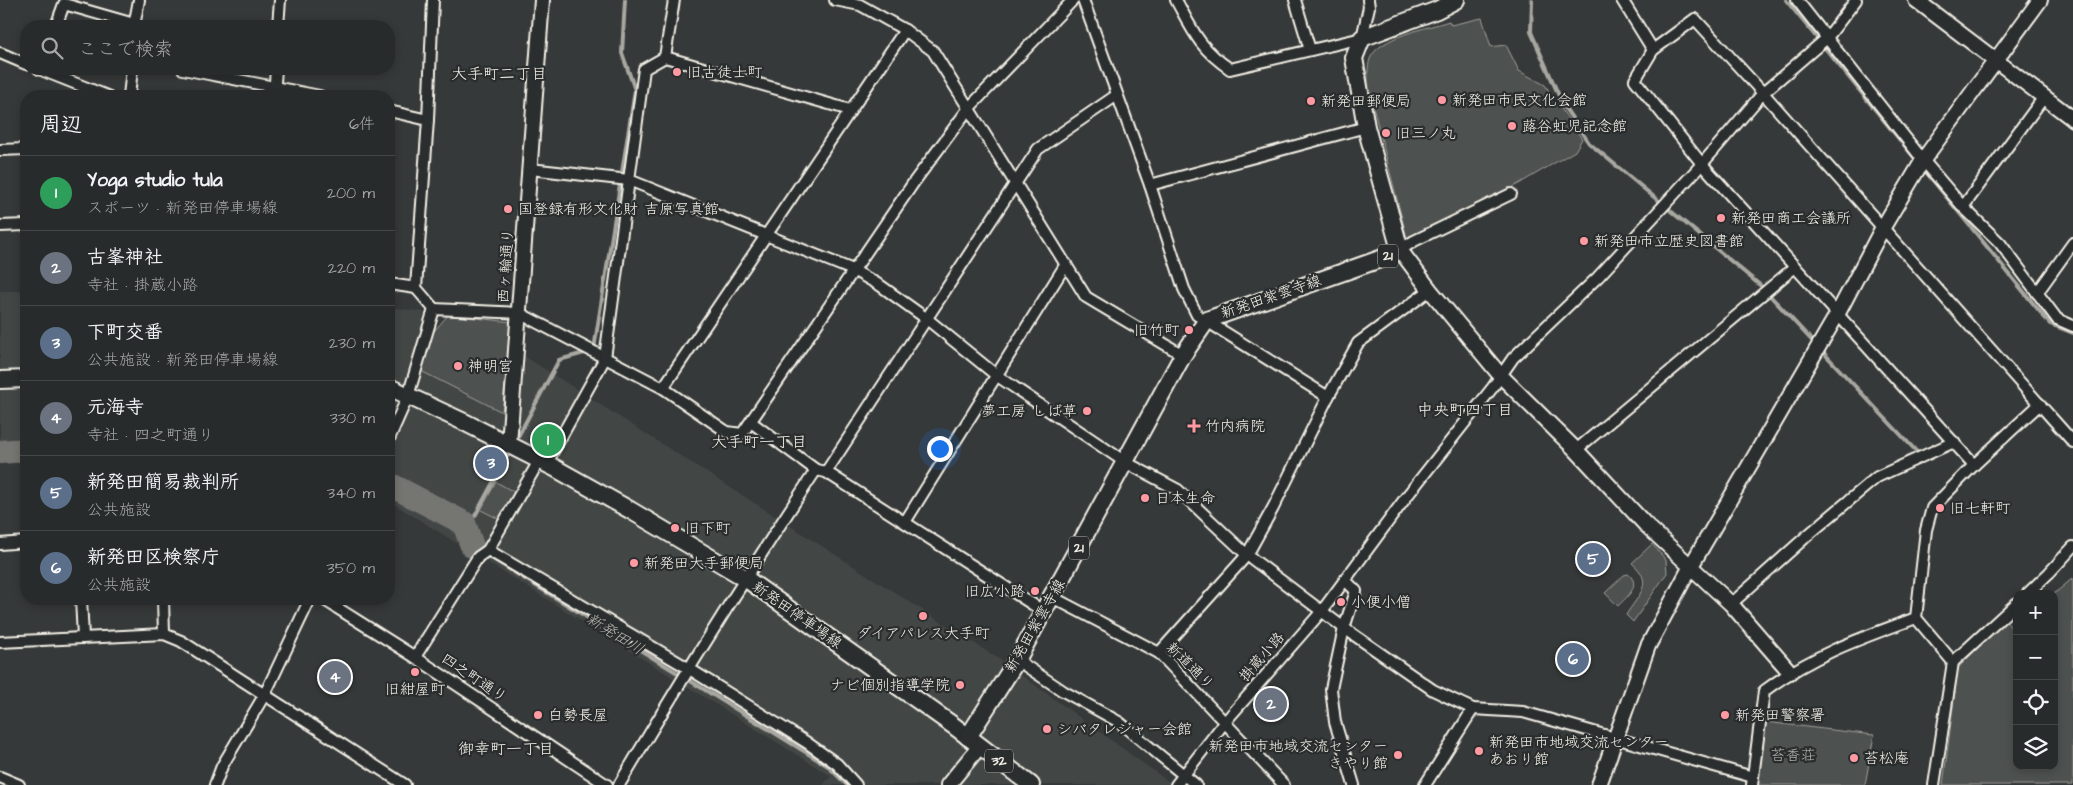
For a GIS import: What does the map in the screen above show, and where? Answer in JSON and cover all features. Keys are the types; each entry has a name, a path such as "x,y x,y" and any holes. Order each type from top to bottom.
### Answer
{"main road":[{"path":"1362,38 1437,10 1456,0"},
{"name":"21","path":"1362,38 1354,58 1366,127 1400,250"},
{"name":"新発田紫雲寺線","path":"974,742 1183,355 1206,320 1383,258 1400,250"},
{"path":"0,380 20,378"},
{"name":"新発田停車場線","path":"395,390 543,462 630,510 745,578 974,742 1030,785"}],"street":[{"path":"135,20 139,0"},
{"path":"278,20 280,0"},
{"path":"416,288 428,120 433,0"},
{"name":"西ヶ輪通り","path":"509,444 542,0"},
{"path":"665,57 674,0"},
{"path":"834,0 860,6 905,30 933,51 1086,296 1183,355"},
{"path":"1084,0 1150,185 1184,290 1197,315 1328,397"},
{"path":"1176,0 1198,42 1217,60 1230,69 1362,38 1369,7 1368,0"},
{"path":"1295,0 1310,50"},
{"path":"1622,0 1653,50"},
{"path":"1796,0 1923,160 1963,207 2000,243 2057,319 2073,326"},
{"name":"掛蔵小路","path":"1176,785 1224,723 1322,611 1407,496 1493,387 1513,358 1598,277 1702,164 1763,92 1827,38 1856,0"},
{"path":"1916,0 2073,118"},
{"path":"1599,785 1648,646 1691,566 1838,313 1882,229 1923,160 2040,0"},
{"path":"395,285 416,288 434,309 519,313 663,388 727,432 742,434 914,182 969,108 1068,1"},
{"path":"58,20 65,2 119,20"},
{"path":"1974,465 1702,164 1635,80 1653,50 1695,19 1763,92 1882,229 2073,442"},
{"path":"663,388 905,30"},
{"path":"0,53 20,61"},
{"path":"415,657 478,558 488,550 605,358 644,69 665,57 850,110"},
{"path":"55,75 92,90"},
{"path":"130,90 131,75"},
{"path":"208,75 270,90"},
{"path":"274,90 275,75"},
{"path":"619,785 681,679 745,578 927,319 1038,149 1117,95"},
{"path":"1963,207 2044,97"},
{"path":"395,112 428,120"},
{"path":"1150,185 1366,127"},
{"path":"0,150 20,149"},
{"path":"530,169 629,180 853,270 881,286 927,319 996,375 1125,462 1178,490 1247,555 1344,628 1433,690 1473,710 1523,712 1615,738 1752,781 1764,691 1790,672 1846,643 1916,618"},
{"path":"1510,194 1414,241 1400,250 1430,290 1500,375 1576,450 1646,524 1731,604 1790,672"},
{"path":"0,226 20,225"},
{"path":"2037,293 2073,243"},
{"path":"905,522 1066,264"},
{"path":"1576,450 1795,267"},
{"path":"1159,653 1247,555 1273,508 1328,397 1358,343 1430,290"},
{"path":"395,425 408,396 434,309"},
{"path":"1953,662 1916,618 1926,530 1932,508 1974,465 2040,404"},
{"name":"新道通り","path":"751,422 821,471 905,522 1048,604 1159,653 1284,785"},
{"path":"1731,604 1808,535 1877,477 1954,442"},
{"path":"0,544 20,542"},
{"path":"2031,590 2073,547"},
{"path":"488,550 688,668 806,742 837,764 856,785"},
{"path":"1345,580 1356,591 1344,628 1331,689 1335,722 1354,785"},
{"path":"81,605 83,638"},
{"path":"163,605 164,634"},
{"path":"215,785 222,766 265,694 307,605"},
{"name":"四之町通り","path":"333,605 607,785"},
{"path":"1934,785 1953,662 2013,607"},
{"path":"0,642 164,634 181,641 405,785"},
{"path":"1017,660 1063,691 1119,722 1196,785"},
{"path":"1425,785 1473,710"},
{"path":"948,785 974,742"},
{"path":"0,777 19,785"}],"shaded area":[{"path":"0,291 20,291 20,447 0,448"},
{"path":"395,308 424,312 418,369 501,412 510,347 999,659 1173,785 823,785 831,776 395,505"}],"green space":[{"path":"1482,18 1491,47 1506,45 1519,71 1545,85 1582,139 1575,151 1510,189 1407,238 1368,87 1370,59 1375,51 1383,45 1405,34 1449,21 1451,25"},
{"path":"448,315 512,322 502,412 417,369 429,337"},
{"path":"496,482 514,492 499,519 481,510"},
{"path":"1652,544 1666,560 1667,573 1633,622 1626,615 1640,595 1644,583 1639,570 1632,563"},
{"path":"1628,574 1634,582 1632,591 1618,606 1605,593 1624,575"},
{"path":"2073,578 2073,785 1943,785 1958,668 2005,620 2013,630 2013,770 2058,770 2058,591"},
{"name":"苔香荘","path":"1765,722 1874,735 1865,785 1758,785"}],"waterway":[{"path":"594,349 635,90 622,53 625,0"},
{"path":"1532,0 1531,32 1563,105 1589,143 1761,286 1816,345"},
{"path":"1786,0 1917,161"},
{"path":"1922,167 2050,324 2073,333"},
{"path":"1821,350 1917,452"},
{"path":"515,442 559,360 588,352"},
{"name":"新発田川","path":"0,452 20,450"},
{"path":"464,523 475,516 510,451"},
{"name":"新発田川","path":"395,487 464,523 472,546"},
{"name":"新発田川","path":"472,546 828,766 847,785"}],"place":[{"name":"旧古徒士町","path":"677,72"},
{"name":"新発田市民文化会館","path":"1442,100"},
{"name":"新発田郵便局","path":"1311,101"},
{"name":"蕗谷虹児記念館","path":"1512,126"},
{"name":"旧三ノ丸","path":"1386,133"},
{"name":"国登録有形文化財 吉原写真館","path":"508,209"},
{"name":"新発田商工会議所","path":"1721,218"},
{"name":"新発田市立歴史図書館","path":"1584,241"},
{"name":"旧竹町","path":"1189,330"},
{"name":"神明宮","path":"458,366"},
{"name":"夢工房 しば草","path":"1087,411"},
{"name":"竹内病院","path":"1194,426"},
{"name":"Yoga studio tula","path":"548,440"},
{"name":"下町交番","path":"491,463"},
{"name":"日本生命","path":"1145,498"},
{"name":"旧七軒町","path":"1940,508"},
{"name":"旧下町","path":"675,528"},
{"name":"新発田簡易裁判所","path":"1593,559"},
{"name":"新発田大手郵便局","path":"634,563"},
{"name":"旧広小路","path":"1035,591"},
{"name":"小便小僧","path":"1341,602"},
{"name":"ダイアパレス大手町","path":"923,616"},
{"name":"新発田区検察庁","path":"1573,659"},
{"name":"旧紺屋町","path":"415,672"},
{"name":"元海寺","path":"335,677"},
{"name":"ナビ個別指導学院","path":"960,685"},
{"name":"古峯神社","path":"1271,704"},
{"name":"白勢長屋","path":"538,715"},
{"name":"新発田警察署","path":"1725,715"},
{"name":"シバタレジャー会館","path":"1047,729"},
{"name":"新発田市地域交流センター あおり館","path":"1479,751"},
{"name":"新発田市地域交流センター きやり館","path":"1398,755"},
{"name":"苔松庵","path":"1854,758"}],"district":[{"name":"大手町二丁目","path":"499,74"},
{"name":"中央町四丁目","path":"1465,410"},
{"name":"大手町一丁目","path":"759,442"},
{"name":"御幸町一丁目","path":"506,749"}]}
